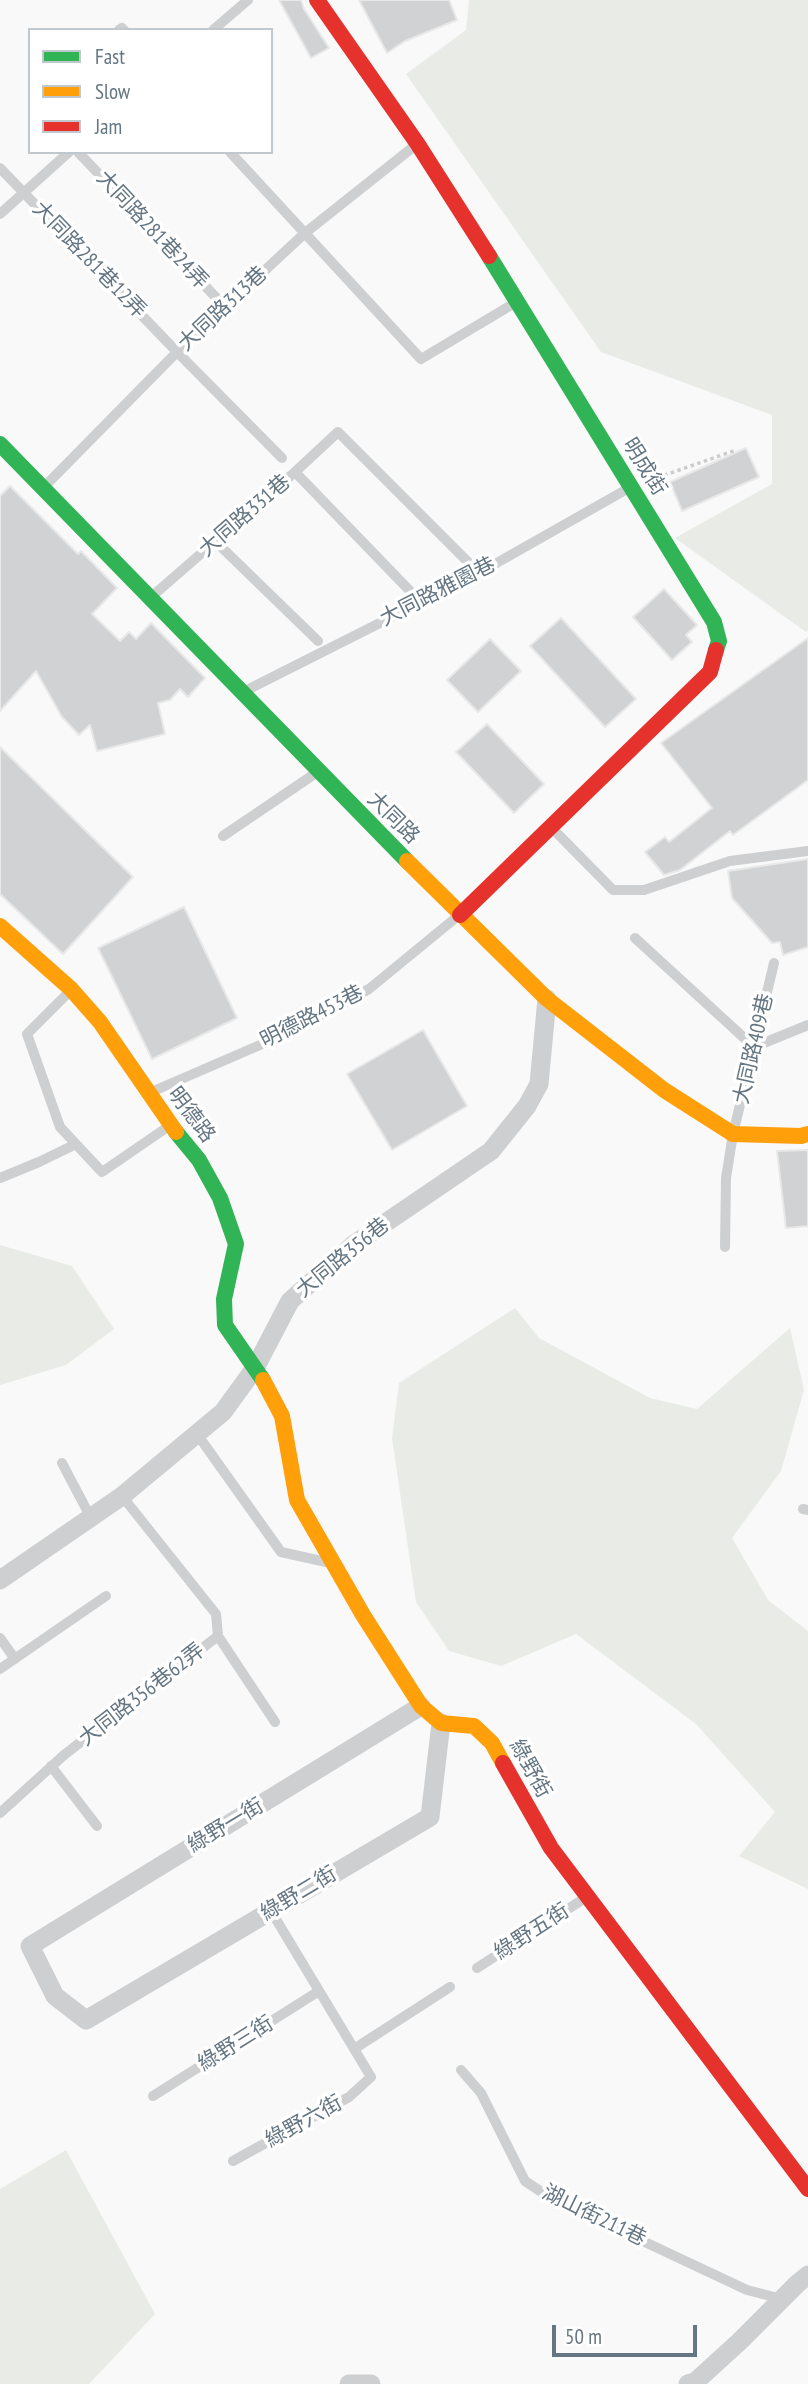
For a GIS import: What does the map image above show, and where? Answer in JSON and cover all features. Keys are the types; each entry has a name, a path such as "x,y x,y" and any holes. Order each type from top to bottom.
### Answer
{"street":[{"name":"明成街","path":"317,0 417,143 517,301 715,622 719,641 710,672 460,915"},
{"name":"大同路","path":"0,444 241,693 460,915 547,999 664,1090 733,1134"},
{"name":"明德路","path":"0,926 71,989 100,1022 170,1125 199,1160 220,1198 236,1244 224,1299 225,1325 255,1368"},
{"name":"大同路356巷","path":"0,1580 122,1496 223,1412 255,1368 290,1301 353,1245 491,1152 527,1106 538,1084 547,999"},
{"path":"733,1134 808,1134"},
{"path":"255,1368 282,1416 297,1500 331,1563 421,1706 441,1723"},
{"name":"綠野一街","path":"86,2020 55,1996 30,1946 421,1706"},
{"name":"綠野街","path":"441,1723 474,1726 492,1743 551,1848 808,2189"},
{"name":"綠野二街","path":"86,2020 430,1817 441,1723"},
{"path":"688,2384 695,2382 808,2276"},
{"path":"349,2384 371,2384"}],"lane":[{"path":"215,28 248,0"},
{"name":"大同路313巷","path":"42,489 177,352 305,233 417,143"},
{"path":"0,214 67,154"},
{"name":"大同路281巷24弄","path":"80,154 225,307"},
{"path":"232,154 421,359 517,301"},
{"name":"大同路281巷12弄","path":"0,168 282,458"},
{"name":"大同路331巷","path":"150,598 338,432 479,573"},
{"path":"295,472 410,591"},
{"name":"大同路雅園巷","path":"241,693 479,573 632,486"},
{"path":"216,542 318,641"},
{"path":"223,836 318,771"},
{"path":"550,826 613,890 644,890 730,861 808,851"},
{"name":"明德路453巷","path":"148,1093 290,1032 369,989 460,915"},
{"path":"635,938 754,1047 808,1025"},
{"name":"大同路409巷","path":"726,1247 726,1178 733,1134 774,964"},
{"path":"71,989 27,1034 60,1127 102,1172 170,1125"},
{"path":"0,1178 76,1144"},
{"path":"197,1434 281,1552 331,1563"},
{"path":"62,1463 91,1518"},
{"name":"大同路356巷62弄","path":"0,1813 51,1766 218,1636 216,1614 122,1496"},
{"path":"0,1669 106,1596"},
{"path":"218,1636 275,1722"},
{"path":"0,1638 15,1659"},
{"path":"51,1766 97,1826"},
{"name":"綠野五街","path":"477,1968 587,1897"},
{"path":"271,1911 354,2049 450,1987"},
{"name":"綠野三街","path":"153,2096 319,1991"},
{"name":"綠野六街","path":"233,2161 349,2097 371,2077 354,2049"},
{"name":"湖山街211巷","path":"461,2070 481,2093 525,2182 550,2197 747,2290 782,2299"}],"path":[{"path":"632,486 736,450"}],"shaded area":[{"path":"469,0 808,0 806,632 675,538 772,484 772,415 601,352 406,74 466,30"},
{"path":"0,1245 72,1266 114,1329 66,1365 0,1385"},
{"path":"515,1308 539,1338 650,1398 697,1409 790,1328 804,1390 781,1471 732,1538 768,1600 808,1631 808,1889 739,1856 775,1812 696,1724 576,1634 501,1666 449,1651 416,1602 392,1438 399,1383"},
{"path":"66,2150 155,2314 89,2384 0,2384 0,2189"}],"building":[{"path":"279,0 301,0 329,48 311,58"},
{"path":"359,0 449,0 457,20 405,41 387,53"},
{"path":"746,448 759,477 682,511 670,482"},
{"path":"10,486 78,554 81,551 117,588 92,614 120,641 129,632 136,639 151,623 205,678 188,697 180,689 170,700 158,703 165,734 97,751 90,725 79,735 62,717 36,671 0,711 0,496"},
{"path":"664,589 697,625 686,635 692,642 672,660 633,617"},
{"path":"561,618 636,699 605,727 530,646"},
{"path":"808,638 808,780 733,835 730,831 680,870 664,875 645,852 665,837 669,842 712,808 661,743"},
{"path":"490,639 521,671 478,712 447,680"},
{"path":"487,724 544,784 514,813 456,752"},
{"path":"0,747 133,877 63,954 0,894"},
{"path":"808,859 808,947 783,955 780,942 772,943 732,898 728,871"},
{"path":"184,907 237,1018 152,1059 98,948"},
{"path":"423,1030 467,1106 392,1150 347,1074"},
{"path":"808,1150 808,1226 786,1228 777,1151"}],"traffic: fast":[{"path":"489,256 714,622 719,641 716,650"},
{"path":"0,444 407,861"},
{"path":"176,1132 199,1160 220,1198 236,1244 224,1299 225,1325 263,1380"}],"traffic: slow":[{"path":"407,861 547,999 664,1090 733,1134 808,1134"},
{"path":"0,926 71,989 100,1022 176,1132"},
{"path":"263,1380 282,1416 297,1500 363,1615 421,1706 441,1723 474,1726 492,1743 503,1763"}],"traffic: jam":[{"path":"317,0 417,143 489,256"},
{"path":"460,915 710,672 716,650"},
{"path":"503,1763 551,1848 808,2189"}]}
